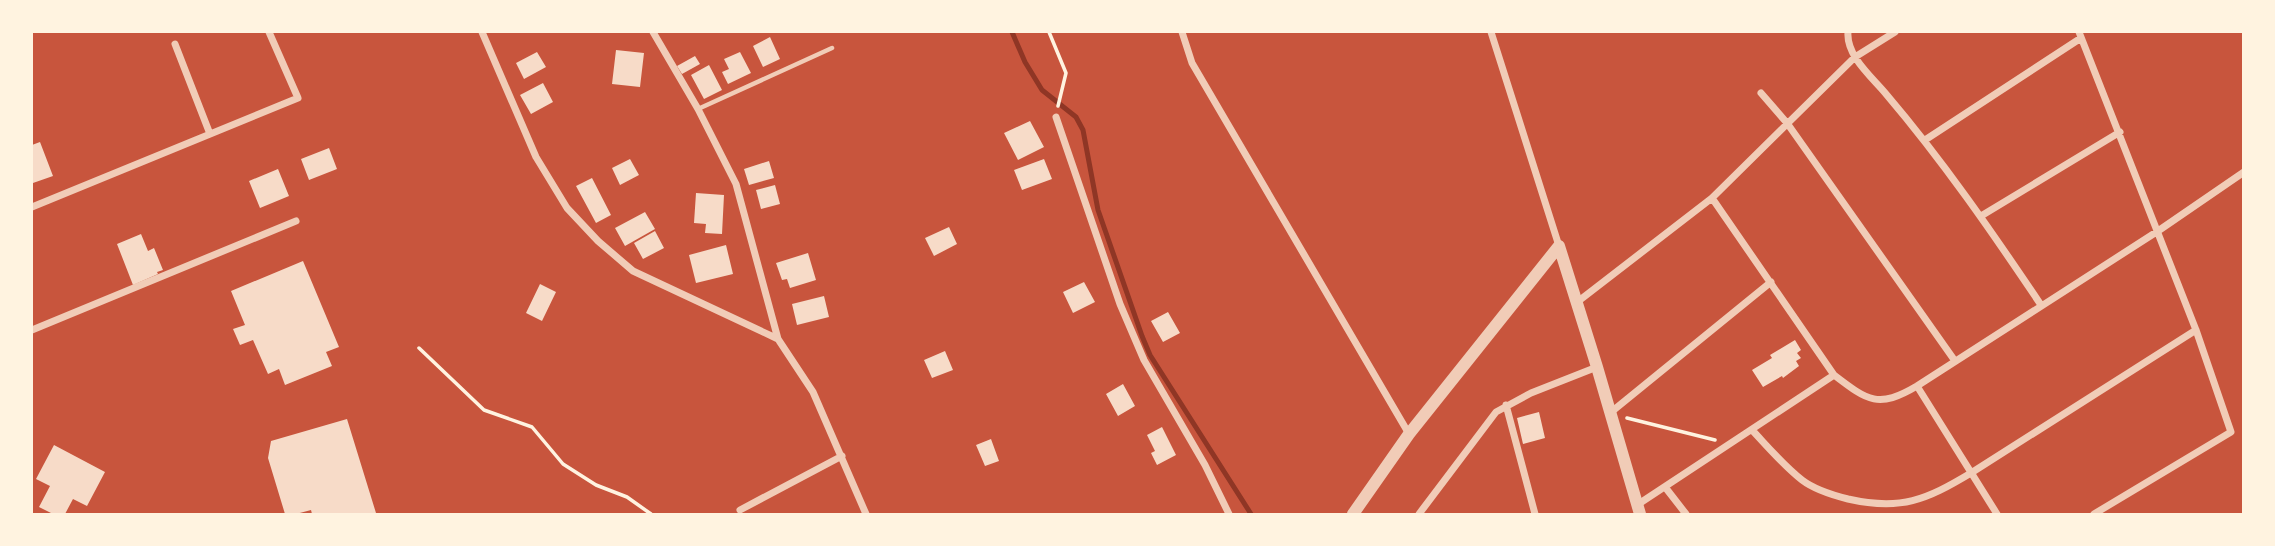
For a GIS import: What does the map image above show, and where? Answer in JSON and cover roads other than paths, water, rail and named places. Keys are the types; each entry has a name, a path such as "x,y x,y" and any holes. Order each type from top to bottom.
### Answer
{"street":[{"path":"32,207 298,98 269,32"},
{"path":"482,32 536,157 567,208 598,241 633,271 778,339"},
{"path":"653,32 698,109 736,184 778,339 813,392 866,514"},
{"path":"1182,32 1192,63 1409,434"},
{"path":"1491,32 1597,367 1638,510 1665,487 1835,375"},
{"path":"1848,32 1847,37 1855,57 1925,140 1981,216 2041,305"},
{"path":"1576,304 1712,198 1855,57 1895,32"},
{"path":"1925,140 2080,35 2196,330 2231,432 2094,514"},
{"path":"175,44 210,135"},
{"path":"1761,93 1787,122 1955,361"},
{"path":"1056,117 1120,304 1144,360 1205,465 1229,514"},
{"path":"1981,216 2120,132"},
{"path":"1712,198 1835,375 1855,391 1883,401 1917,386 2158,231 2244,172"},
{"path":"32,330 296,221"},
{"path":"1353,514 1409,434 1559,246"},
{"path":"1611,414 1771,282"},
{"path":"1752,430 1787,467 1805,482 1829,495 1884,505 1915,501 1944,489 1971,473 2196,330"},
{"path":"1419,514 1496,412 1506,405 1597,367"},
{"path":"1917,386 1997,514"},
{"path":"1506,405 1535,514"},
{"path":"740,510 842,456"},
{"path":"1665,487 1686,514"},
{"path":"1426,505 1429,514"}],"lane":[{"path":"698,109 832,48"}],"waterway":[{"path":"1012,32 1025,62 1042,90 1076,117 1083,130 1098,210 1150,355 1251,514"}]}
